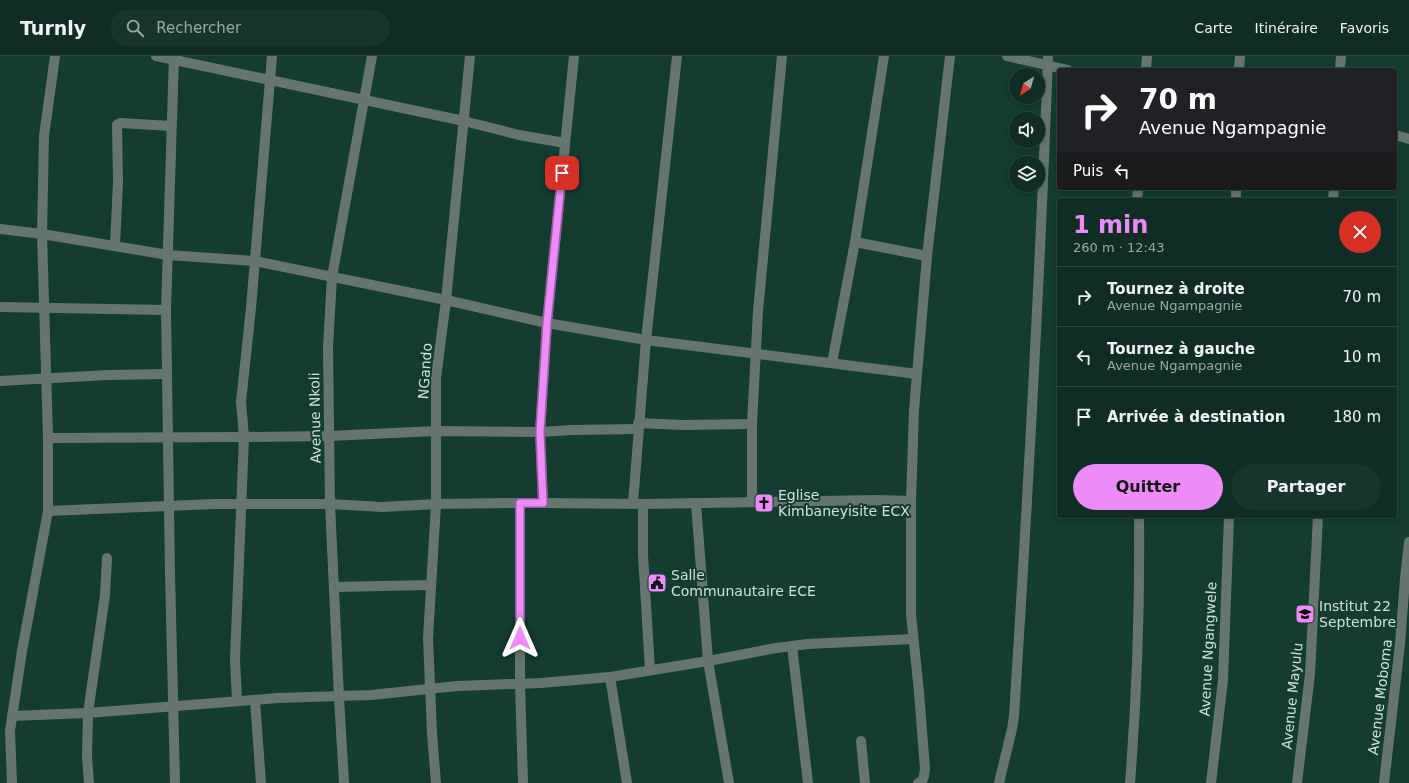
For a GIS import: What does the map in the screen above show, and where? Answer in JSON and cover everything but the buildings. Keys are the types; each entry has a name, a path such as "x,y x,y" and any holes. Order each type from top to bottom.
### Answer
{"street":[{"path":"12,783 10,731 22,651 48,511 48,438 42,234 44,136 55,56"},
{"path":"156,56 174,58 270,81 565,143"},
{"path":"237,701 235,659 240,504 244,437 241,402 251,308 272,56"},
{"name":"Avenue Nkoli","path":"344,783 330,504 328,347 332,277 372,56"},
{"name":"NGando","path":"436,783 428,638 436,504 436,378 446,300 470,56"},
{"path":"543,503 540,432 547,323 574,56"},
{"path":"650,670 643,555 638,503 638,426 677,56"},
{"path":"752,502 752,424 758,312 782,56"},
{"path":"832,363 855,242 884,56"},
{"path":"918,783 922,782 924,770 919,692 911,614 911,500 917,374 927,256 950,56"},
{"path":"1007,56 1048,61 1064,68"},
{"path":"1146,68 1147,56"},
{"path":"1239,68 1240,56"},
{"path":"1340,68 1341,56"},
{"path":"174,58 166,310 175,783"},
{"path":"999,783 1014,716 1038,290 1048,61"},
{"path":"115,246 118,182 117,125 120,123 171,126"},
{"path":"1397,136 1409,138"},
{"path":"0,229 42,234 168,255 254,261 446,300 547,323 646,340 917,374"},
{"path":"855,242 927,256"},
{"path":"0,307 166,310"},
{"path":"0,381 108,375 167,374"},
{"path":"48,438 329,436 436,431 540,432 638,426 752,424"},
{"path":"48,511 192,504 330,504 382,507 436,504 911,500"},
{"path":"520,503 520,684 523,783"},
{"path":"696,503 708,661 728,783"},
{"path":"1130,783 1135,706 1139,518"},
{"name":"Avenue Ngangwele","path":"1211,783 1222,680 1229,518"},
{"name":"Avenue Mayulu","path":"1297,783 1310,674 1318,518"},
{"name":"Avenue Moboma","path":"1384,783 1400,644 1409,542"},
{"path":"89,783 87,756 88,713 105,595 107,558"},
{"path":"334,587 431,585"},
{"path":"12,716 88,713 237,701 308,697 339,697 457,686 520,684 610,677 792,646 913,638"},
{"path":"792,646 808,783"},
{"path":"610,677 627,783"},
{"path":"255,700 261,783"},
{"path":"861,741 865,783"}],"place":[{"name":"Eglise Kimbaneyisite ECX","path":"764,503"},
{"name":"Salle Communautaire ECE","path":"657,583"},
{"name":"Institut 22 Septembre","path":"1305,614"}],"route":[{"path":"520,638 520,503 543,503 540,432 547,323 562,173"}]}
